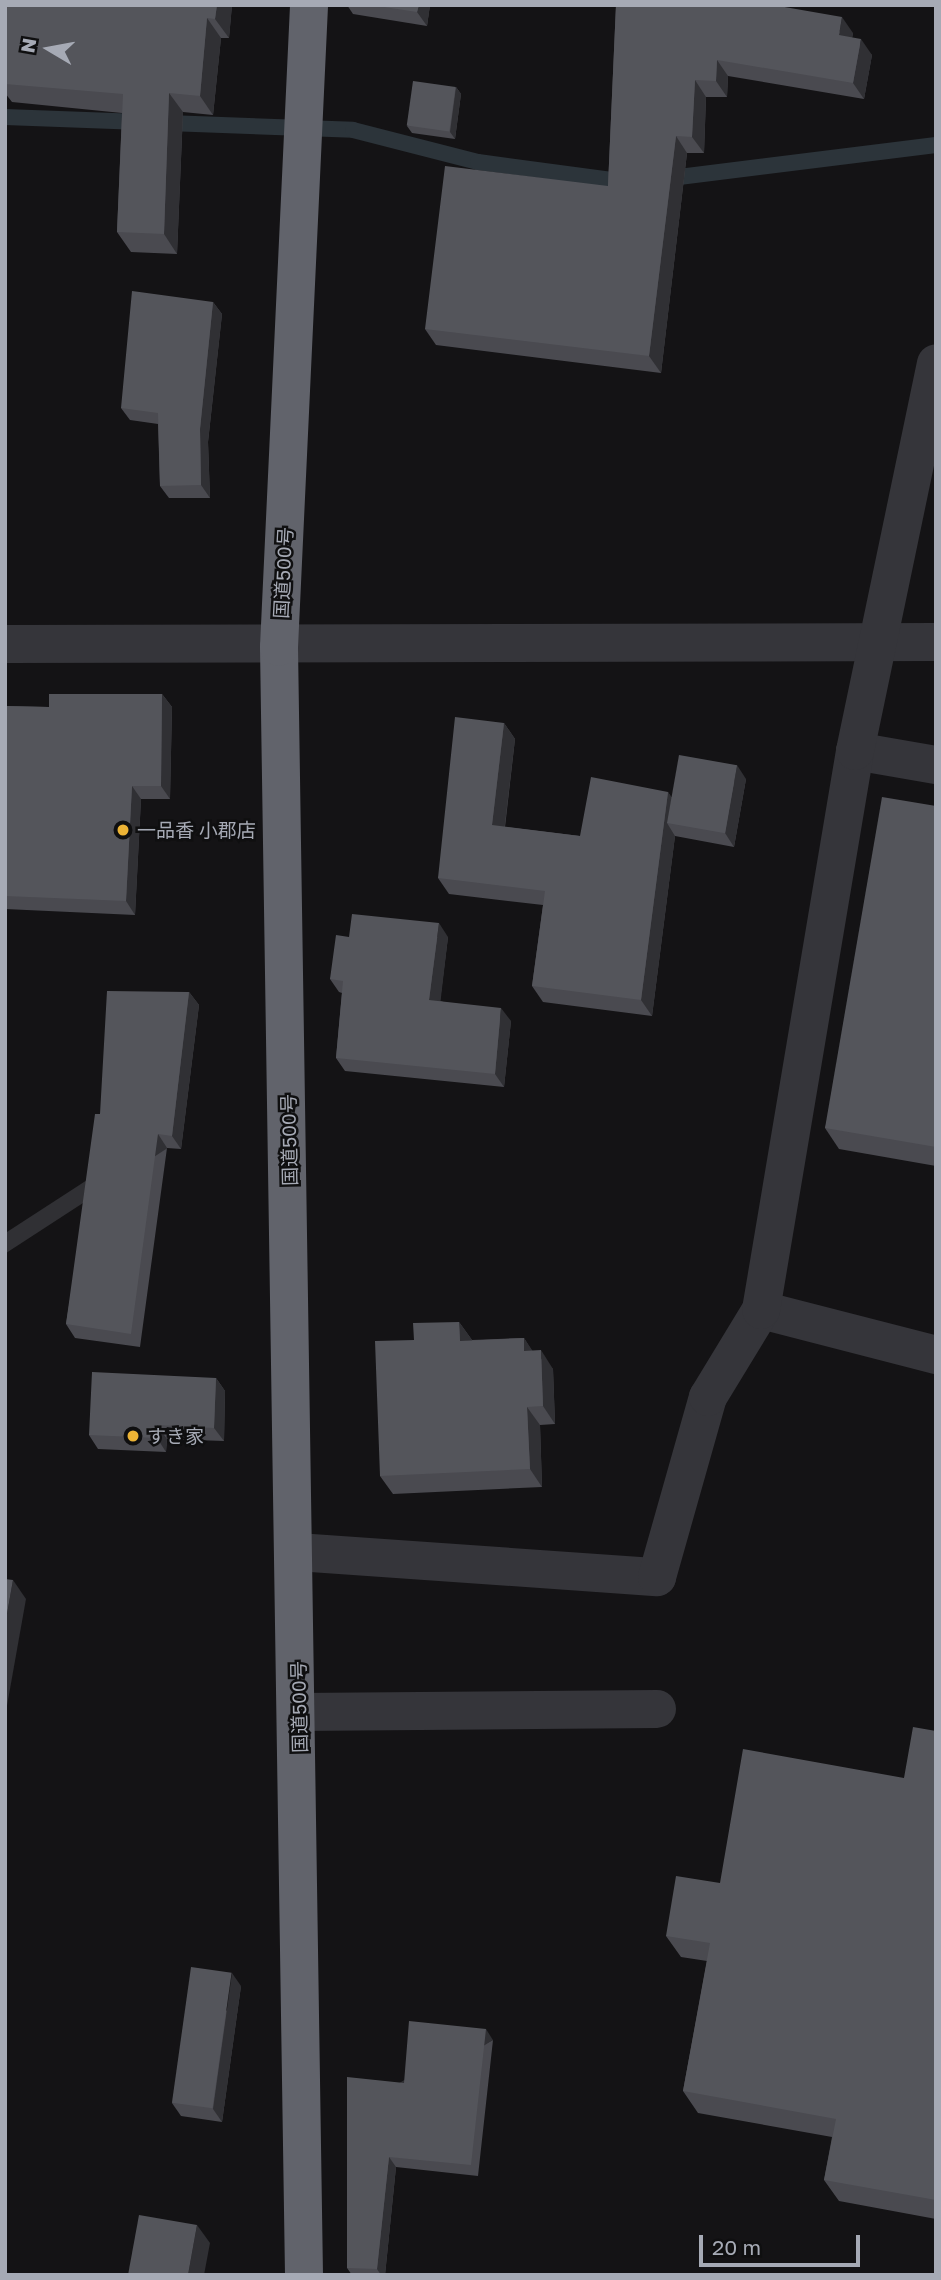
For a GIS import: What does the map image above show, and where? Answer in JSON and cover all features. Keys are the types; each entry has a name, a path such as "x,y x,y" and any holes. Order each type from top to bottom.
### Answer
{"highway":[{"name":"国道500号","path":"304,2275 297,1552 279,647 309,5"}],"street":[{"path":"297,1552 657,1577 708,1396 761,1310 875,642 936,363"},
{"path":"5,644 279,647 936,642"},
{"path":"855,751 936,765"},
{"path":"761,1310 936,1355"},
{"path":"299,1712 657,1709"}],"building":[{"path":"5,5 217,5 215,19 207,18 200,96 169,93 164,234 117,232 123,94 5,84"},
{"path":"371,5 419,5 417,12"},
{"path":"616,5 773,5 842,17 839,35 861,39 853,83 717,60 716,81 695,80 692,137 676,136 649,356 425,329 445,166 608,186"},
{"path":"413,81 456,87 449,132 407,126"},
{"path":"132,291 213,302 200,429 201,485 160,486 158,413 121,408"},
{"path":"49,694 162,694 161,786 132,786 126,901 5,896 5,706 49,707"},
{"path":"455,717 504,723 492,825 580,836 591,777 668,792 641,1000 532,986 545,891 438,878"},
{"path":"679,755 737,765 725,833 667,823"},
{"path":"882,797 936,806 936,1147 825,1128"},
{"path":"352,914 439,923 429,1000 501,1008 495,1074 336,1058 343,981 330,979 336,935 349,937"},
{"path":"107,991 189,992 172,1136 158,1134 131,1334 66,1324 95,1114 100,1114"},
{"path":"459,1322 460,1341 524,1338 524,1351 541,1350 543,1406 527,1407 530,1469 380,1476 375,1341 414,1340 413,1323"},
{"path":"92,1372 216,1378 214,1428 157,1425 157,1438 89,1435"},
{"path":"5,1579 13,1580 5,1625"},
{"path":"913,1727 936,1731 936,2200 824,2180 836,2119 683,2091 710,1943 666,1936 676,1876 720,1883 743,1749 904,1778"},
{"path":"191,1967 232,1973 213,2108 172,2103"},
{"path":"409,2021 486,2029 471,2165 389,2157 377,2269 347,2268 347,2077 404,2083"},
{"path":"139,2215 197,2225 188,2275 128,2275"}],"waterway":[{"path":"5,117 353,130 478,162 627,182"},
{"path":"663,179 936,145"}],"place":[{"name":"一品香 小郡店","path":"123,830"},
{"name":"すき家","path":"133,1436"}]}
